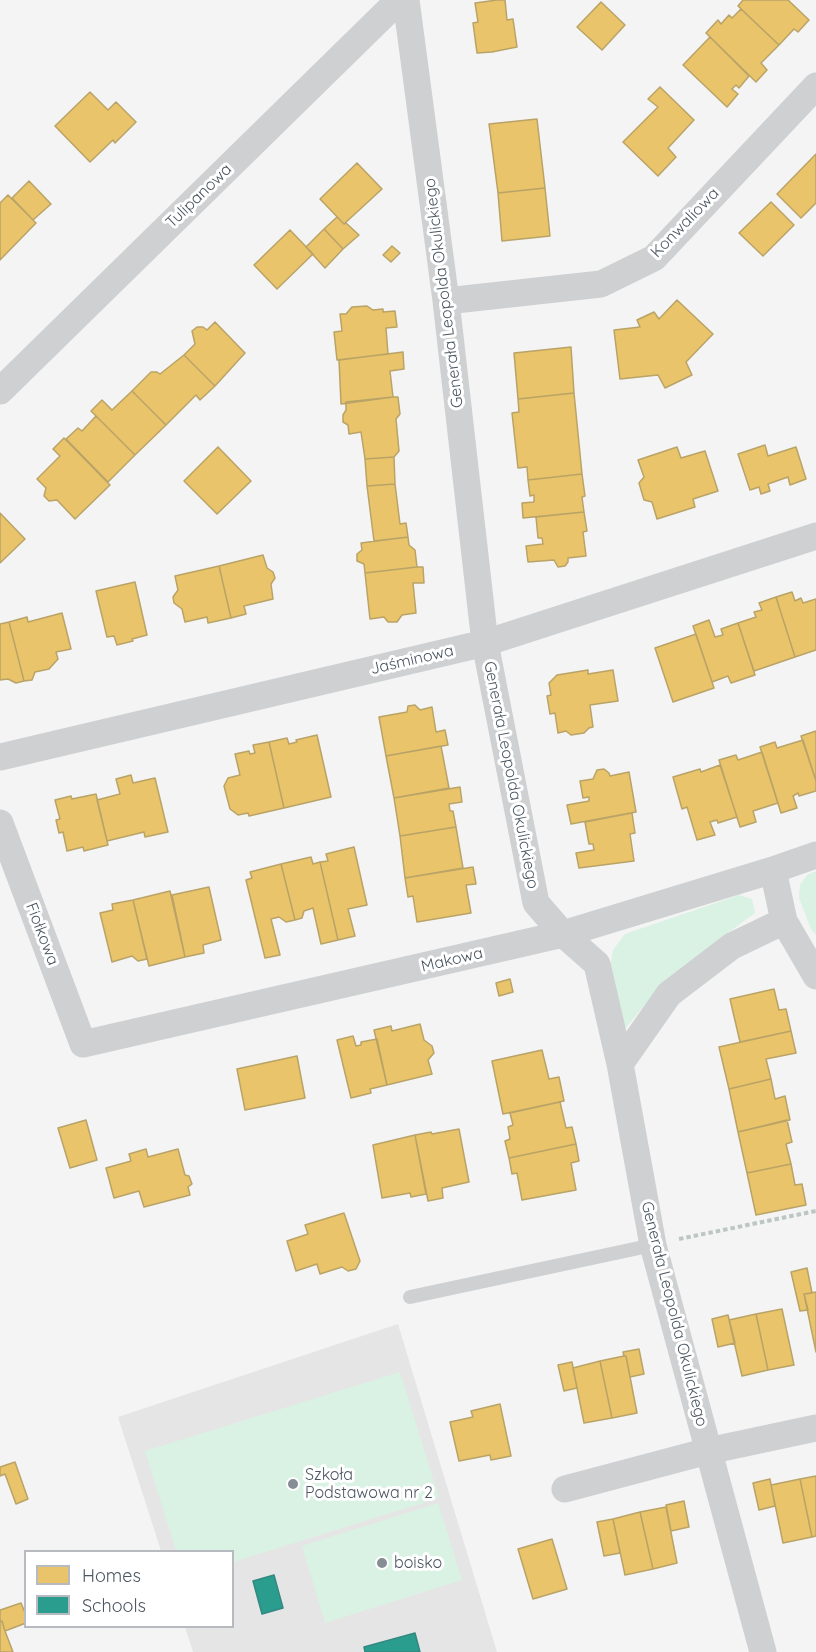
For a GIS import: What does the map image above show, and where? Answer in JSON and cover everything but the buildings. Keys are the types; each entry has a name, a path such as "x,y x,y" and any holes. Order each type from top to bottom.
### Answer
{"street":[{"name":"Tulipanowa","path":"0,391 399,0"},
{"name":"Generała Leopolda Okulickiego","path":"406,0 446,301 484,643 536,903 563,934 597,964 620,1064 653,1245 763,1652"},
{"name":"Konwaliowa","path":"446,301 601,284 654,258 816,86"},
{"name":"Jaśminowa","path":"0,757 484,643 816,536"},
{"name":"Fiołkowa","path":"0,824 83,1044"},
{"name":"Makowa","path":"83,1044 563,934 816,855"},
{"path":"773,870 784,921 816,976"},
{"path":"620,1064 669,994 732,946 784,921"},
{"path":"565,1489 708,1451 816,1428"}],"lane":[{"path":"410,1297 653,1245"}],"path":[{"path":"653,1245 816,1211"}],"shaded area":[{"name":"Szkoła Podstawowa nr 2","path":"398,1324 497,1652 193,1652 185,1628 234,1628 234,1550 161,1550 118,1417"}],"green space":[{"path":"816,871 816,935 811,929 799,898 800,885 807,875"},
{"path":"739,895 752,899 755,913 666,979 624,1030 610,967 613,950 625,934"},
{"path":"400,1372 439,1498 234,1562 234,1550 176,1550 145,1451"},
{"name":"boisko","path":"438,1503 462,1580 325,1623 302,1546"}],"place":[{"name":"Szkoła Podstawowa nr 2","path":"293,1484"},
{"name":"boisko","path":"382,1563"}]}
